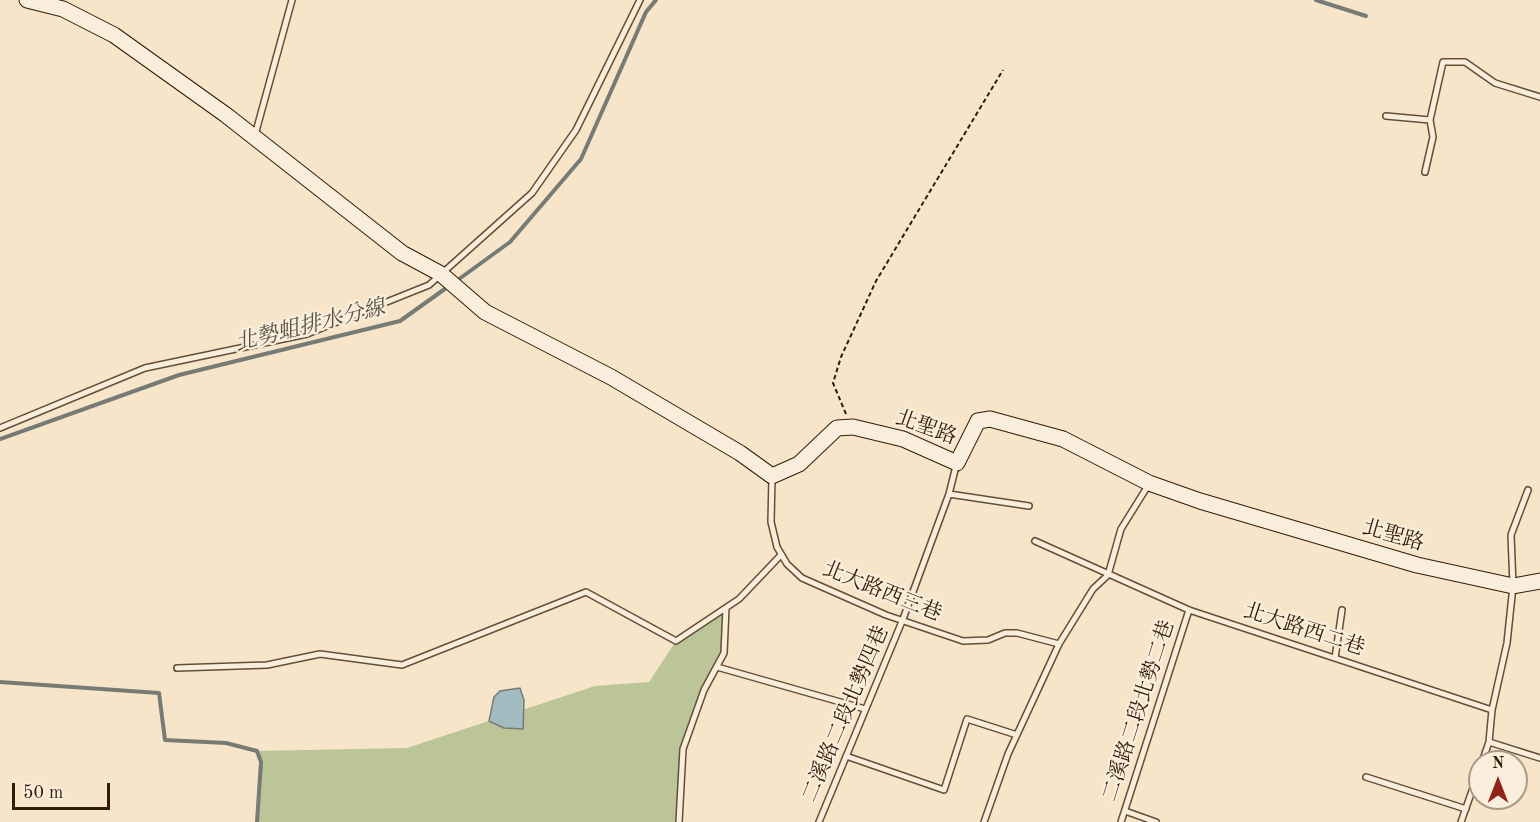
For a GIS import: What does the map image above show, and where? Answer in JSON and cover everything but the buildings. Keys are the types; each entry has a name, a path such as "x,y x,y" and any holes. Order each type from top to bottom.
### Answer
{"street":[{"path":"27,0 63,9 114,35 255,137 402,253 448,281 485,312 611,377 740,453 772,476 799,464 837,428 853,427"},
{"name":"北聖路","path":"853,427 903,439 957,463 978,421 990,419 1063,439 1149,483 1417,566 1513,586 1540,581"}],"lane":[{"path":"255,137 292,0"},
{"path":"0,428 146,368 307,334 429,285 448,281 532,193 576,130 640,0"},
{"path":"1425,172 1433,137 1430,120 1443,62 1465,62 1495,83 1540,97"},
{"path":"1386,116 1430,120"},
{"path":"903,619 949,494 957,463"},
{"name":"北大路西三巷","path":"772,476 771,522 781,555 802,578 886,615 963,641 988,640 1005,633 1017,633 1059,644"},
{"path":"984,822 1017,735 1059,644 1093,589 1108,575 1121,529 1149,483"},
{"path":"1486,750 1492,710 1507,643 1513,586 1511,536 1528,490"},
{"path":"949,494 1029,506"},
{"name":"北大路西二巷","path":"1035,541 1189,610 1492,710"},
{"path":"177,668 267,666 320,654 402,665 586,592 676,641 739,599 781,555"},
{"path":"680,822 683,749 704,690 724,653 726,608"},
{"name":"二溪路二段北勢二巷","path":"1121,822 1189,610"},
{"path":"1335,658 1342,610"},
{"name":"二溪路二段北勢四巷","path":"819,822 903,619"},
{"path":"717,667 865,709"},
{"path":"846,756 944,790 967,719 1017,735"},
{"path":"1489,742 1540,758"},
{"path":"1366,777 1466,809"},
{"path":"1461,822 1468,803"},
{"path":"1125,811 1156,822"}],"path":[{"path":"853,427 833,383 835,371 876,281 1003,70"}],"green space":[{"path":"726,608 724,653 704,690 683,749 679,822 257,822 261,763 257,751 407,748 595,686 649,682 676,641"}],"water":[{"path":"520,688 524,700 523,729 504,728 489,721 494,697 500,691"}],"waterway":[{"name":"北勢蛆排水分線","path":"455,282 510,242 581,159 646,12 656,0"},
{"path":"1316,0 1366,16"},
{"name":"北勢蛆排水分線","path":"0,439 179,375 400,321 449,286"},
{"path":"0,682 159,693 165,740 226,743 257,751 261,762 257,822"}]}
